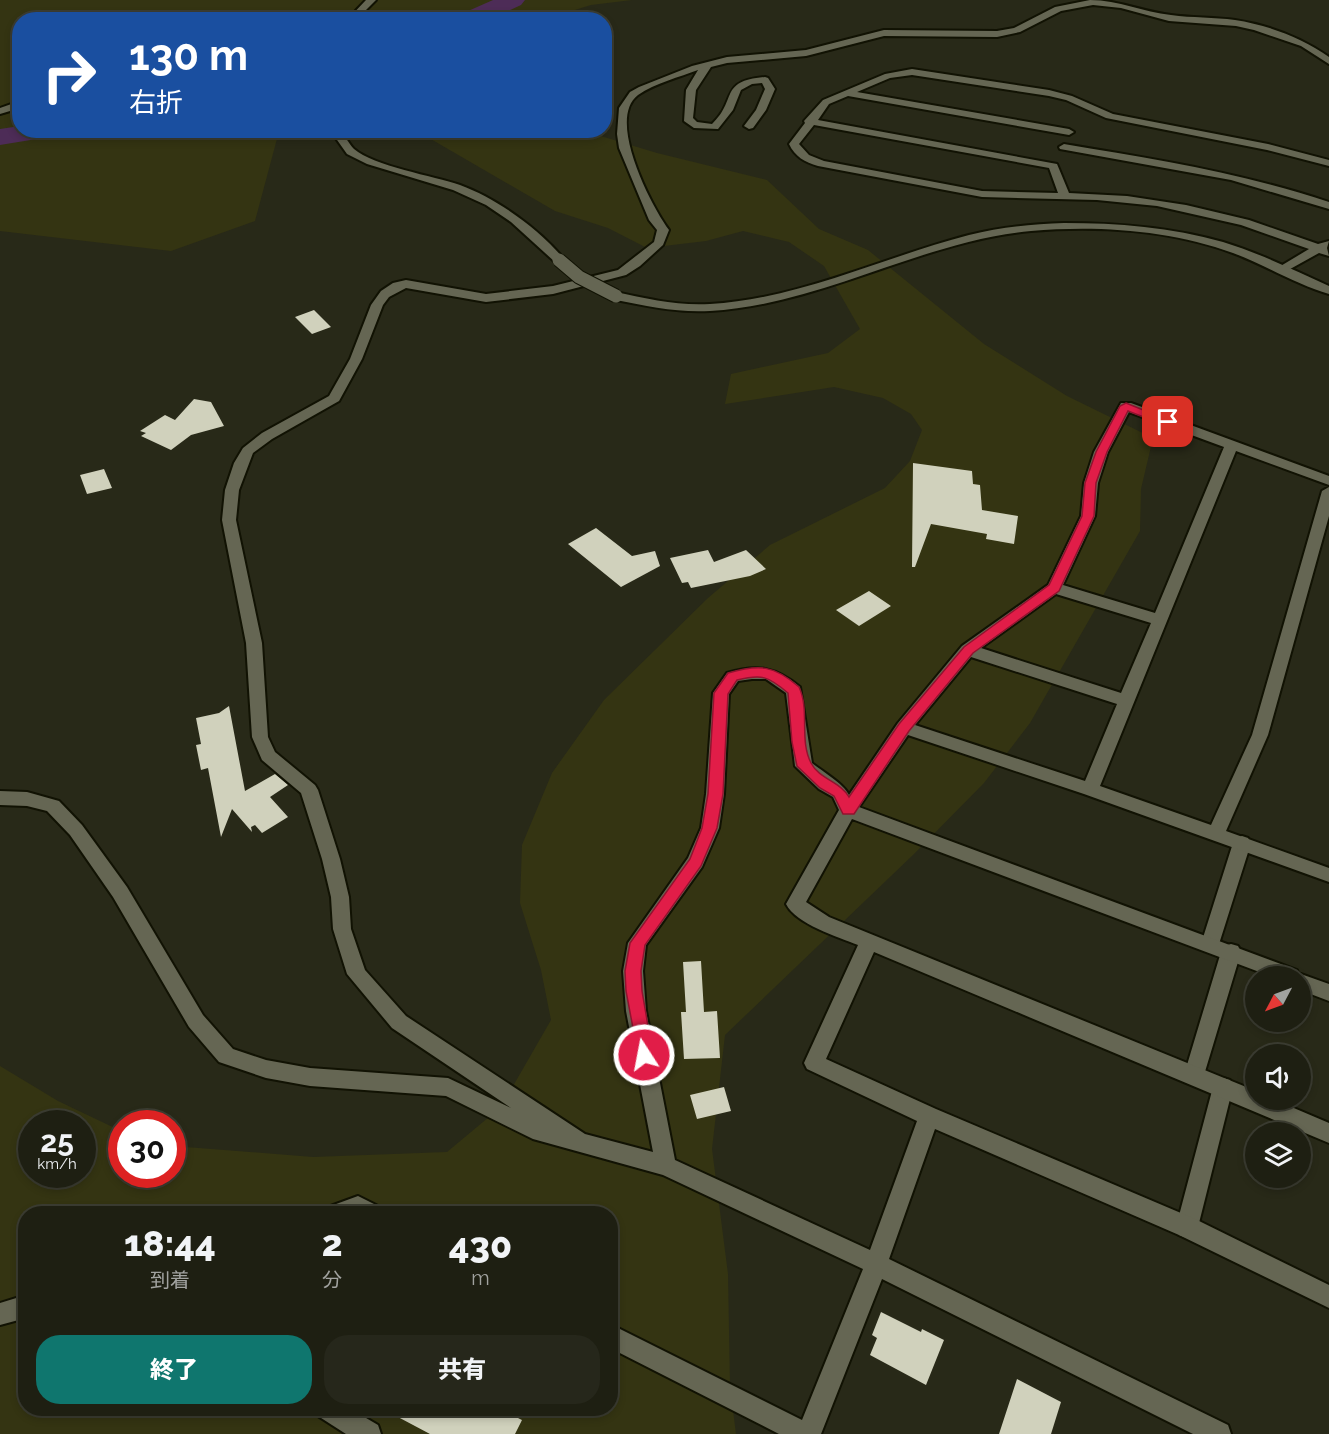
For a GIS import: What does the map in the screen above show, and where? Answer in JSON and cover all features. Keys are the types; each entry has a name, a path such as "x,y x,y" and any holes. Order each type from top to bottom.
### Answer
{"street":[{"path":"358,12 372,0"},
{"path":"583,1144 399,1022 357,975 342,929 340,897 331,859 309,790 268,756 260,737 254,643 229,520 232,490 248,451 267,436 334,398 357,359 377,305 385,294 397,286 406,284 486,298 543,291 592,281 622,273 636,264 659,243 663,230 655,220 624,148 622,134 624,108 633,94 642,89 708,65 746,57 815,52 884,33 996,34 1017,30 1058,9 1093,2 1121,5 1169,18 1236,23 1257,28 1304,44 1329,61"},
{"path":"708,65 694,80 689,97 688,119 694,125 714,127 728,114 738,86 743,82 765,80 770,89 761,110 749,126"},
{"path":"1053,166 1077,119 1069,98 948,76 912,72 888,76 826,102 794,144 796,150 812,161 822,164 1003,197 1130,200 1192,210 1252,224 1326,248"},
{"path":"849,93 1077,119 1110,116 1268,147 1329,163"},
{"path":"809,122 1053,166"},
{"path":"341,138 351,152 371,162 457,188 490,203 515,220 579,277 616,296 649,303 694,308 739,305 810,288 974,237 1019,229 1070,226 1141,230 1218,245 1283,269 1329,290"},
{"path":"1064,147 1224,175 1295,194 1329,206"},
{"path":"1053,166 1065,197"},
{"path":"1283,269 1326,248"},
{"path":"1329,481 1231,447 1126,406 1101,452 1091,483 1088,516 1054,588 968,650 904,728 848,810 795,904 822,922 1329,1133"},
{"path":"1090,789 1231,447"},
{"path":"1216,834 1260,735 1329,491"},
{"path":"1054,588 1160,620"},
{"path":"968,650 1127,701"},
{"path":"666,1166 636,1011 633,971 637,943 696,862 710,828 715,794 721,693 733,677 757,671 778,677 794,691 804,766 825,784 839,792 848,810 1265,966"},
{"path":"904,728 1090,789 1329,875"},
{"path":"0,798 27,799 53,806 76,830 120,892 196,1021 226,1056 266,1069 310,1077 448,1087 533,1129 666,1166 876,1264 1219,1434"},
{"path":"1210,944 1242,843"},
{"path":"869,942 814,1063 929,1116 1187,1227 1329,1297"},
{"path":"1194,1075 1231,952"},
{"path":"1311,986 1329,993"},
{"path":"1187,1227 1223,1087"},
{"path":"618,1339 800,1433 876,1264 929,1116"},
{"path":"0,1314 18,1308"},
{"path":"339,1416 369,1434"}],"shaded area":[{"path":"0,0 632,0 591,5 568,12 12,12 12,138 277,138 255,221 171,251 0,231"},
{"path":"429,138 607,138 657,153 767,180 819,229 868,250 984,344 1067,396 1153,438 1141,489 1140,531 1030,723 984,783 914,854 725,1035 712,1149 728,1274 730,1386 736,1434 0,1434 0,1066 77,1110 18,1110 18,1188 96,1188 96,1119 108,1125 108,1188 186,1188 186,1147 313,1157 447,1152 501,1107 551,1020 541,970 520,903 522,845 552,773 604,700 708,598 770,545 885,488 910,461 922,430 911,414 883,398 834,387 725,404 731,374 828,353 860,329 824,266 789,242 743,231 706,241 647,248 608,228 555,211"}],"building":[{"path":"314,310 331,327 312,334 295,317"},
{"path":"194,399 211,402 224,426 191,435 171,450 141,436 146,433 140,431 165,415 175,420"},
{"path":"913,463 972,471 973,484 980,485 982,510 1018,516 1014,544 986,539 987,534 931,524 915,567 912,567"},
{"path":"104,469 112,488 87,494 80,475"},
{"path":"596,528 632,556 655,551 660,566 621,587 568,544"},
{"path":"708,550 714,562 746,550 766,569 750,576 691,588 688,582 682,583 670,558"},
{"path":"869,591 891,606 859,626 836,610"},
{"path":"229,706 245,791 275,774 288,785 270,797 288,817 262,833 255,825 251,827 252,832 232,809 221,837 208,768 201,770 196,745 201,744 196,718 219,713"},
{"path":"701,961 704,1012 717,1011 720,1058 684,1059 681,1012 686,1012 683,962"},
{"path":"724,1087 731,1111 697,1119 690,1095"},
{"path":"881,1312 921,1332 922,1329 944,1340 926,1385 870,1355 877,1338 872,1335"},
{"path":"1017,1379 1061,1402 1051,1434 999,1434"},
{"path":"396,1416 514,1416 522,1420 515,1434 430,1434"}],"waterway":[{"path":"485,12 513,0"},
{"path":"0,137 12,135"}],"route":[{"path":"644,1055 634,991 633,971 637,943 696,862 710,828 715,794 721,693 733,677 757,671 778,677 794,691 804,766 825,784 839,792 848,810 904,728 968,650 1054,588 1088,516 1091,483 1101,452 1126,406 1168,422"}]}
